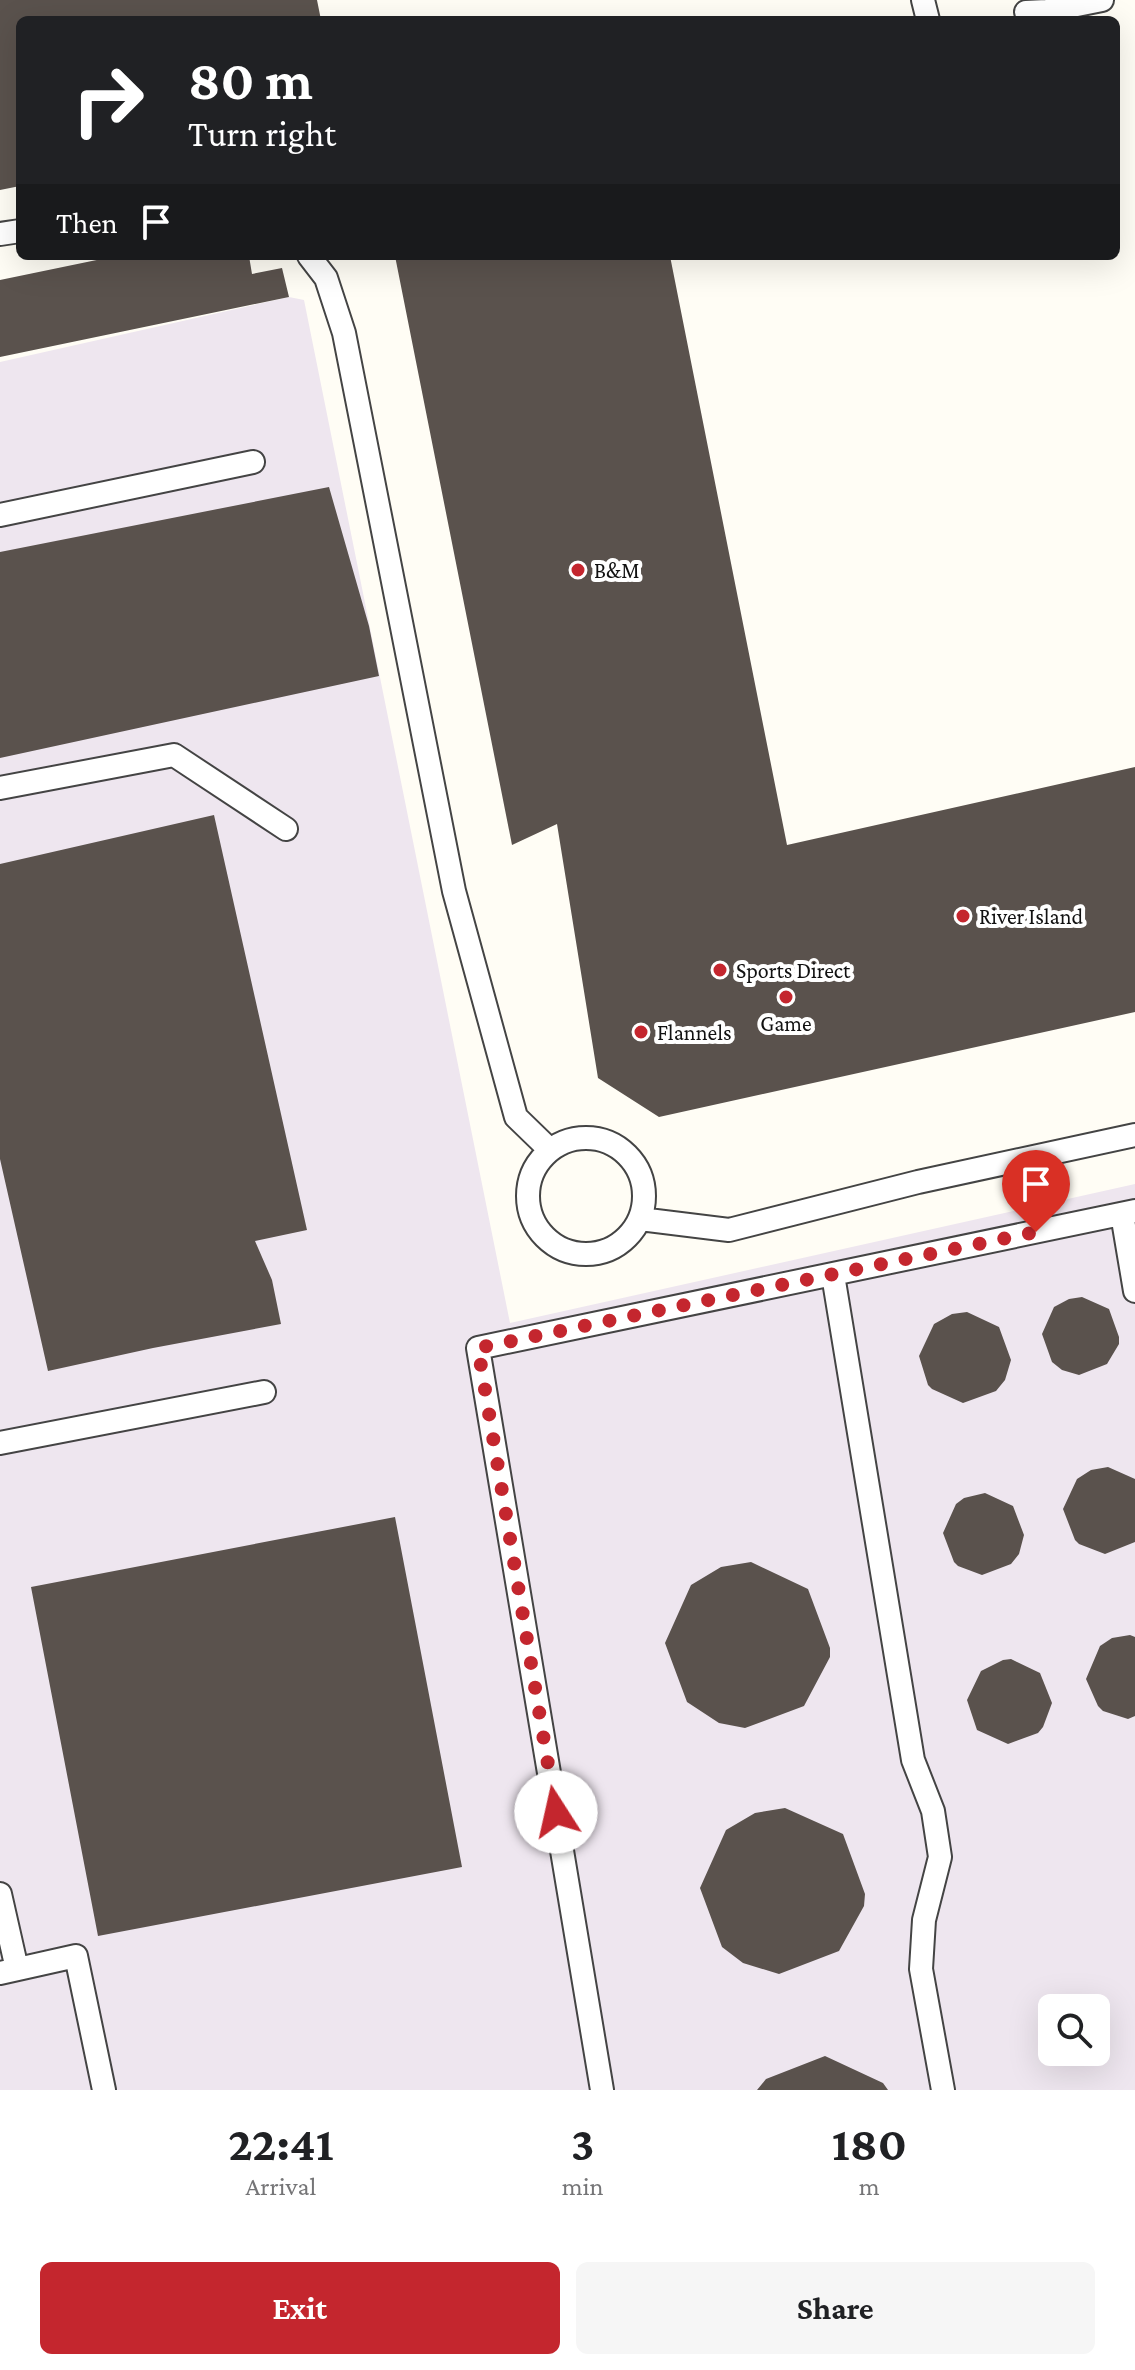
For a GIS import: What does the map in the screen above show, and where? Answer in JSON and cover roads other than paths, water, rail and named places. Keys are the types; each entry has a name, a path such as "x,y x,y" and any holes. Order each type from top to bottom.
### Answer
{"lane":[{"path":"1025,11 1047,11 1102,0"},
{"path":"312,260 326,278 344,333 462,921 516,1117 549,1149"},
{"path":"0,515 253,462"},
{"path":"0,788 174,755 286,829"},
{"path":"640,1219 729,1230 918,1182 1135,1135"},
{"path":"593,1137 615,1145 631,1158 638,1169 645,1199 640,1219 630,1235 614,1248 585,1255 563,1251 548,1241 535,1226 526,1192 535,1165 549,1149 573,1138 593,1137"},
{"path":"602,2090 478,1348 1129,1213 1135,1291"},
{"path":"833,1275 913,1760 933,1811 940,1857 924,1920 921,1969 943,2090"},
{"path":"0,1443 264,1392"},
{"path":"0,1894 8,1971 76,1956 104,2090"}],"place":[{"name":"B&M","path":"578,570"},
{"name":"River Island","path":"963,916"},
{"name":"Sports Direct","path":"720,970"},
{"name":"Game","path":"786,997"},
{"name":"Flannels","path":"641,1032"}]}
